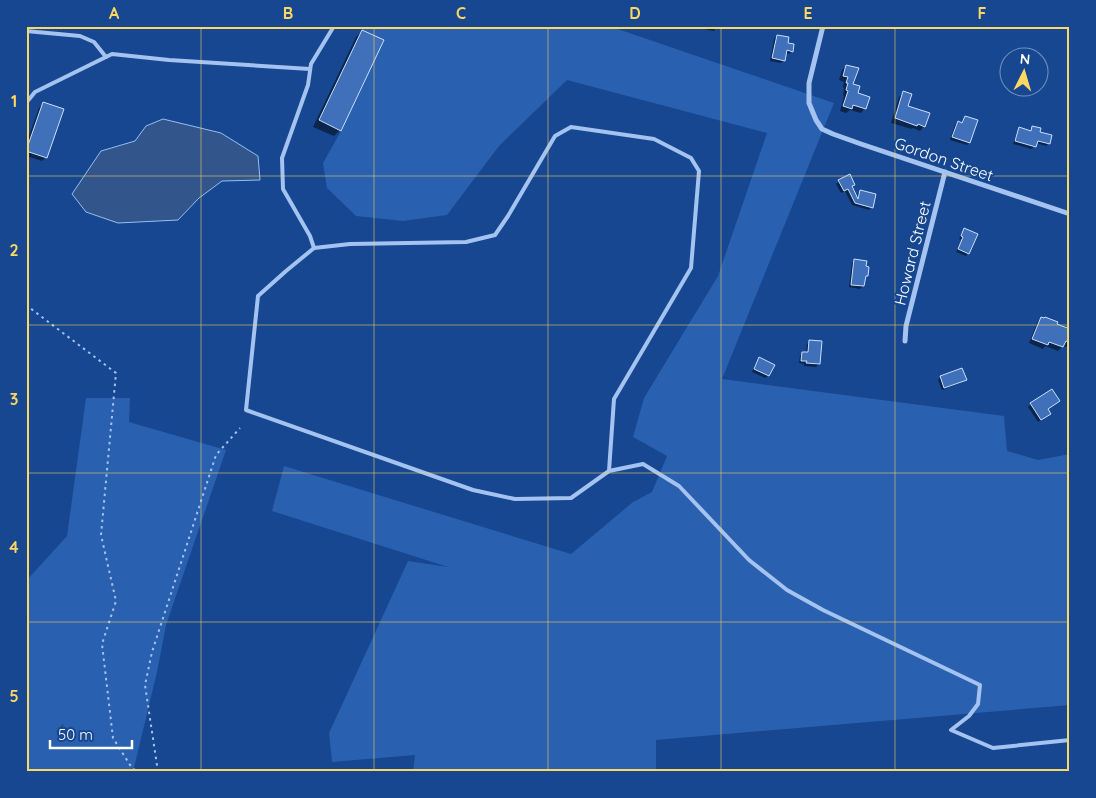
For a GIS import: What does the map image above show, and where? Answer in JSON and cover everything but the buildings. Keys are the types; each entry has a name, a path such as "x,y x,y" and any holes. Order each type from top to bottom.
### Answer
{"street":[{"name":"Gordon Street","path":"823,26 809,83 809,103 822,129 1070,214"},
{"name":"Howard Street","path":"906,341 906,326 945,172"}],"lane":[{"path":"314,248 310,236 283,190 282,158 308,85 311,64 334,26"},
{"path":"26,30 80,36 94,42 106,56"},
{"path":"26,103 35,92 112,54 310,70"},
{"path":"609,472 614,399 691,268 700,171 691,158 654,139 571,127 555,136 495,235 466,242 350,244 314,248 258,296 246,410 473,490 515,499 571,498 609,472 643,464 679,486 749,560 787,590 823,610 980,685 978,704 969,716 951,730 993,748 1070,740"}],"path":[{"path":"26,305 116,373 102,536 116,601 102,644 113,738 132,768 138,772"},
{"path":"158,772 145,685 152,652 216,455 240,428"}],"shaded area":[{"path":"363,26 609,26 834,103 722,379 1004,416 1007,451 1038,460 1070,454 1070,705 656,740 656,772 413,772 415,755 332,762 329,733 408,561 448,567 272,511 284,466 571,554 633,502 652,492 667,456 633,437 644,398 718,276 767,133 567,80 499,146 447,215 403,221 356,216 327,188 323,163 341,131 383,40 362,30"},
{"path":"163,119 221,133 258,156 260,180 222,181 199,198 178,220 118,223 86,212 72,194 101,151 135,141 146,126"},
{"path":"86,398 130,398 129,422 226,450 166,625 157,672 133,772 26,772 26,581 67,536"}]}
